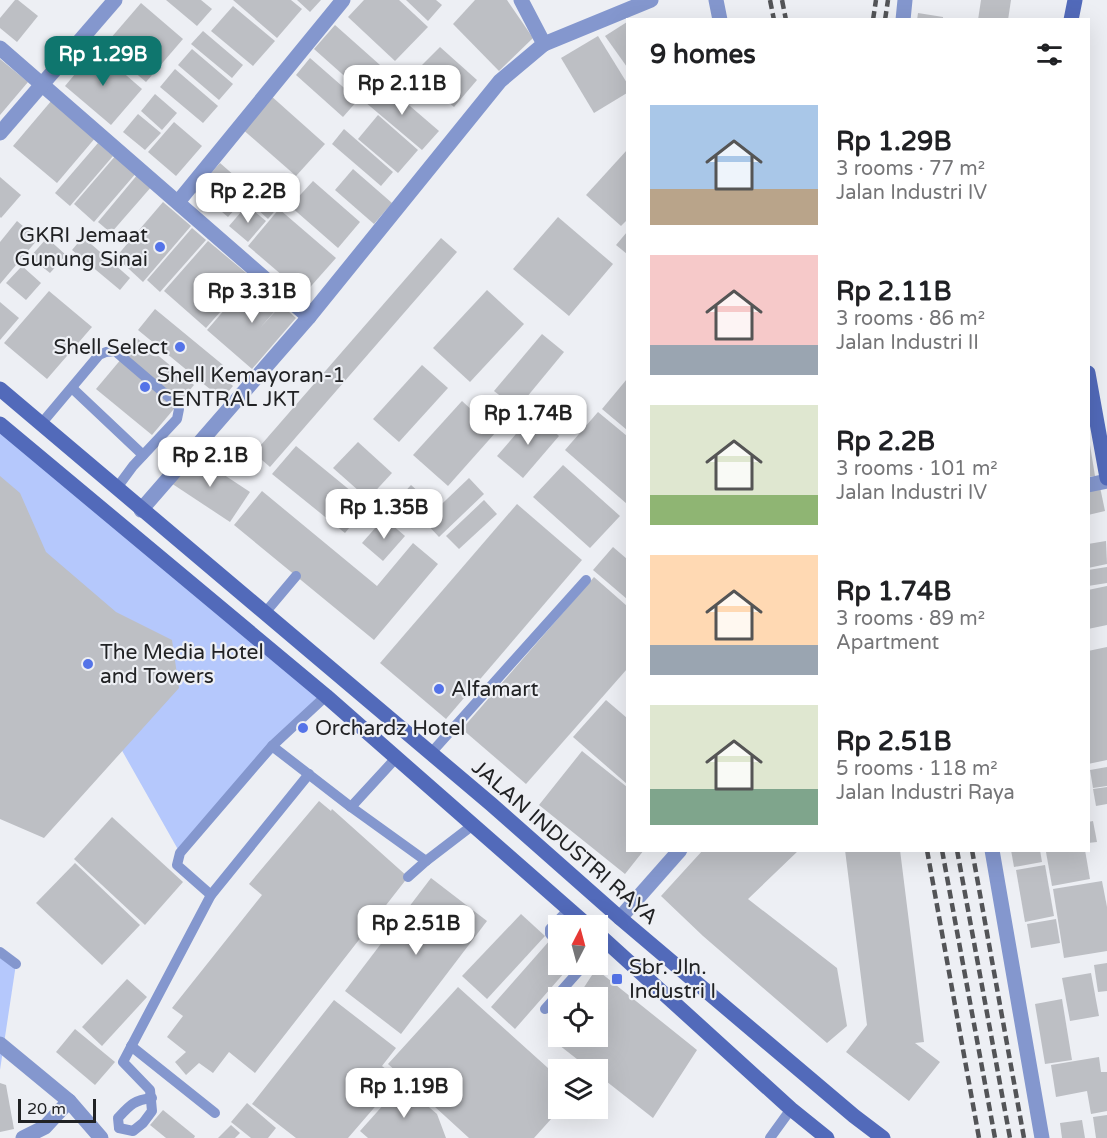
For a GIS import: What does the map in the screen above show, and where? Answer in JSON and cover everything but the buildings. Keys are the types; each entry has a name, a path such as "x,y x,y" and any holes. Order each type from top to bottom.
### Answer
{"main road":[{"path":"1071,18 1075,0"},
{"path":"1090,384 1107,479"},
{"name":"JALAN INDUSTRI RAYA","path":"0,389 491,804 620,918 883,1138"},
{"path":"0,424 326,696 574,915"},
{"path":"473,825 491,804"},
{"path":"608,949 827,1138"}],"street":[{"path":"0,133 115,0"},
{"path":"178,202 343,0"},
{"path":"521,0 544,44"},
{"path":"141,510 309,317 500,81 544,44 651,0"},
{"path":"716,0 720,18"},
{"path":"903,18 906,0"},
{"path":"0,48 309,317"},
{"path":"1090,484 1107,479"},
{"path":"620,918 678,852"},
{"path":"992,852 1042,1138"},
{"path":"0,1044 69,1101 101,1138"},
{"path":"23,1138 45,1127 69,1101"}],"lane":[{"path":"41,424 99,355 106,352 115,351 177,404 179,410 177,419 143,455 116,489"},
{"path":"72,388 143,455"},
{"path":"264,614 296,576"},
{"path":"431,753 586,580"},
{"path":"211,895 177,865 180,853 272,746 326,696"},
{"path":"272,746 426,861"},
{"path":"351,807 396,758"},
{"path":"119,1128 133,1131 153,1111 150,1090 123,1062 211,895 309,774"},
{"path":"408,877 473,825"},
{"path":"563,915 568,910"},
{"path":"0,952 16,964"},
{"path":"545,1009 574,975"},
{"path":"131,1046 215,1113"},
{"path":"119,1128 117,1118 131,1104 138,1099 152,1098"},
{"path":"770,1138 791,1109"},
{"path":"107,1138 119,1128"}],"shaded area":[{"path":"0,422 326,696 180,853 120,747 0,642"},
{"path":"0,952 16,964 0,1070"}],"railway":[{"path":"770,0 774,18"},
{"path":"782,0 786,18"},
{"path":"873,18 876,0"},
{"path":"885,18 888,0"},
{"path":"927,852 979,1138"},
{"path":"942,852 995,1138"},
{"path":"957,852 1010,1138"},
{"path":"972,852 1024,1138"}],"place":[{"name":"GKRI Jemaat Gunung Sinai","path":"160,247"},
{"name":"Shell Select","path":"180,347"},
{"name":"Shell Kemayoran-1 CENTRAL JKT","path":"145,387"},
{"name":"The Media Hotel and Towers","path":"88,664"},
{"name":"Alfamart","path":"439,689"},
{"name":"Orchardz Hotel","path":"303,728"},
{"name":"Sbr. Jln. Industri I","path":"617,979"}]}
